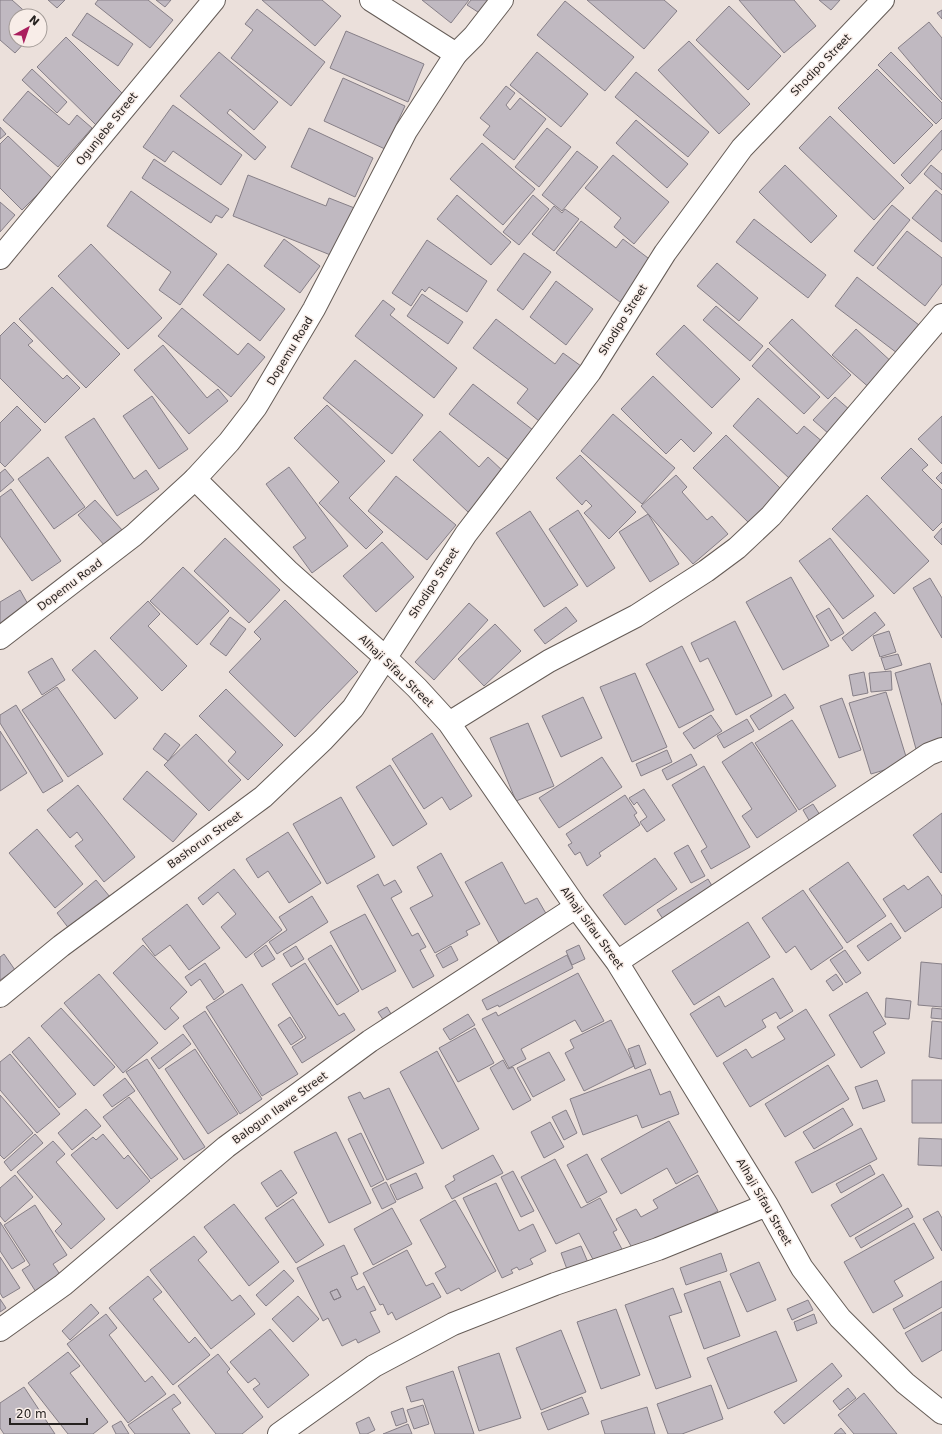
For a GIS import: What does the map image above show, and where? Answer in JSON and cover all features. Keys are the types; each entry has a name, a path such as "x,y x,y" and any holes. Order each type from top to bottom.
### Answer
{"street":[{"name":"Ogunjebe Street","path":"0,258 214,0"},
{"path":"371,0 456,54"},
{"name":"Dopemu Road","path":"0,638 134,535 195,479 229,442 256,407 288,355 314,309 406,131 456,54 474,36 502,0"},
{"name":"Shodipo Street","path":"386,658 466,534 590,372 665,253 742,148 883,0"},
{"path":"449,723 549,661 636,616 706,571 737,548 771,516 942,315"},
{"name":"Alhaji Sifau Street","path":"195,479 289,572 386,658 417,688 449,723 576,907 617,962 767,1205 802,1268 840,1318 905,1383 942,1414"},
{"name":"Bashorun Street","path":"0,996 61,946 263,797 323,740 353,708 386,658"},
{"path":"617,962 929,754 942,749"},
{"name":"Balogun Ilawe Street","path":"0,1330 63,1285 226,1147 370,1041 576,907"},
{"path":"279,1434 374,1366 453,1324 555,1284 658,1249 767,1205"}],"building":[{"path":"0,0 12,0 21,8 8,8 8,47 0,40"},
{"path":"48,0 65,0 57,8"},
{"path":"98,0 148,0 173,20 150,48 95,4"},
{"path":"156,0 171,0 165,7"},
{"path":"262,0 322,0 341,16 315,46"},
{"path":"422,0 469,0 451,23"},
{"path":"471,0 492,0 481,14 467,5"},
{"path":"587,0 664,0 677,11 644,49"},
{"path":"739,0 794,0 816,26 784,53"},
{"path":"819,0 840,0 831,10"},
{"path":"565,1 634,57 605,91 537,35"},
{"path":"729,6 781,56 748,90 696,40"},
{"path":"257,9 325,62 291,106 231,58 253,30 245,24"},
{"path":"942,10 942,19 937,13"},
{"path":"87,13 133,44 118,66 72,35"},
{"path":"929,22 942,38 942,100 898,48"},
{"path":"346,31 424,64 408,102 330,68"},
{"path":"66,37 125,96 96,125 37,67"},
{"path":"689,41 750,104 719,134 658,70"},
{"path":"9,48 20,48 15,53"},
{"path":"219,52 278,102 254,130 230,109 227,113 266,147 255,160 180,96"},
{"path":"537,52 588,94 561,127 510,85"},
{"path":"891,52 942,103 942,118 936,124 878,65"},
{"path":"32,69 67,102 57,113 22,80"},
{"path":"877,69 933,125 894,164 838,108"},
{"path":"636,72 709,132 688,157 615,97"},
{"path":"343,78 405,106 385,149 324,121"},
{"path":"506,86 515,93 506,105 510,110 520,98 546,119 514,160 483,135 490,126 480,118"},
{"path":"28,91 69,125 77,115 92,128 58,167 3,120"},
{"path":"173,105 242,155 221,185 173,151 165,162 143,147"},
{"path":"830,116 904,188 874,220 799,148"},
{"path":"636,120 688,164 667,188 616,143"},
{"path":"0,127 6,134 0,139"},
{"path":"309,128 373,158 355,197 291,167"},
{"path":"547,128 571,147 539,187 515,167"},
{"path":"942,130 942,149 910,184 901,175"},
{"path":"8,136 53,179 22,210 0,188 0,144"},
{"path":"482,143 535,189 503,225 450,179"},
{"path":"577,151 598,167 562,211 542,195"},
{"path":"613,155 669,202 634,244 614,227 621,218 585,188"},
{"path":"154,159 229,209 222,218 216,215 211,223 142,178"},
{"path":"785,165 837,216 811,243 759,192"},
{"path":"931,165 942,174 942,190 924,174"},
{"path":"248,175 326,206 329,198 357,209 338,258 233,216"},
{"path":"936,190 942,195 942,242 912,218"},
{"path":"131,191 217,254 180,305 159,290 171,272 107,226"},
{"path":"457,195 511,242 491,265 437,219"},
{"path":"533,195 549,209 519,245 503,232"},
{"path":"0,202 15,215 0,232"},
{"path":"892,205 910,220 873,266 854,251"},
{"path":"554,206 562,213 565,209 579,219 554,251 532,234"},
{"path":"754,219 826,275 808,298 736,242"},
{"path":"581,221 616,248 623,239 652,261 620,302 556,253"},
{"path":"907,231 942,258 942,284 925,306 877,268"},
{"path":"284,239 320,266 300,293 264,266"},
{"path":"427,240 487,281 467,312 429,287 425,292 422,289 411,306 392,293"},
{"path":"91,244 162,318 128,349 58,276"},
{"path":"524,253 551,272 523,310 497,290"},
{"path":"717,263 758,298 739,321 697,286"},
{"path":"228,264 285,309 260,341 203,295"},
{"path":"857,277 919,325 897,353 835,306"},
{"path":"556,281 593,309 566,345 530,317"},
{"path":"52,287 120,354 86,388 19,319"},
{"path":"422,294 463,322 448,344 407,316"},
{"path":"383,300 395,309 390,315 457,368 434,398 355,336"},
{"path":"716,306 763,346 750,361 703,320"},
{"path":"182,308 238,355 248,343 265,357 231,397 158,336"},
{"path":"496,319 555,364 563,353 581,366 539,421 517,403 528,389 473,348"},
{"path":"792,319 851,375 828,399 769,343"},
{"path":"14,322 33,341 28,345 63,379 67,375 80,388 45,423 0,378 0,336"},
{"path":"684,325 740,379 712,408 656,354"},
{"path":"856,329 895,365 872,390 832,355"},
{"path":"163,345 207,398 218,389 228,401 189,434 134,370"},
{"path":"768,348 820,397 804,414 752,366"},
{"path":"355,360 423,415 392,454 323,398"},
{"path":"653,376 712,433 694,452 681,439 666,454 621,409"},
{"path":"473,384 533,430 510,461 449,414"},
{"path":"152,396 188,449 159,469 123,416"},
{"path":"835,397 850,410 829,434 813,420"},
{"path":"758,398 797,434 804,426 824,443 790,479 733,426"},
{"path":"327,405 385,461 349,498 383,532 366,549 319,503 339,482 294,438"},
{"path":"17,406 41,430 5,467 0,462 0,423"},
{"path":"613,414 675,468 642,504 581,451"},
{"path":"942,416 942,464 918,439"},
{"path":"94,418 134,479 146,470 159,489 117,516 65,437"},
{"path":"440,431 479,467 488,457 505,473 468,512 413,460"},
{"path":"726,435 783,491 750,524 693,468"},
{"path":"911,448 928,465 922,470 942,490 942,522 933,531 881,478"},
{"path":"580,455 636,512 609,539 584,513 592,506 586,500 582,505 556,478"},
{"path":"48,457 85,507 54,529 18,479"},
{"path":"289,467 348,546 312,573 293,547 306,538 266,484"},
{"path":"5,469 14,480 0,492 0,473"},
{"path":"942,472 942,484 936,478"},
{"path":"676,475 687,487 682,492 707,520 712,516 728,534 693,564 641,506"},
{"path":"396,476 456,525 427,560 368,511"},
{"path":"11,489 61,561 32,581 0,536 0,497"},
{"path":"867,495 929,561 894,594 832,529"},
{"path":"95,500 123,531 105,546 78,515"},
{"path":"578,510 615,568 587,587 549,529"},
{"path":"530,511 578,585 544,607 496,533"},
{"path":"648,514 679,564 650,582 619,532"},
{"path":"942,528 942,545 934,537"},
{"path":"225,538 280,590 249,623 194,571"},
{"path":"830,538 874,596 843,619 799,561"},
{"path":"382,542 414,577 376,612 343,576"},
{"path":"183,567 229,611 197,645 150,601"},
{"path":"791,577 829,646 783,670 746,602"},
{"path":"930,578 942,598 942,638 913,588"},
{"path":"20,590 29,606 0,624 0,602"},
{"path":"285,600 358,672 295,737 229,672 261,639 254,632"},
{"path":"148,601 160,614 148,626 187,666 162,691 110,638"},
{"path":"469,603 488,620 434,680 415,662"},
{"path":"566,607 577,621 545,644 534,630"},
{"path":"829,608 844,633 831,641 816,616"},
{"path":"875,612 885,625 852,651 842,638"},
{"path":"230,617 246,629 226,656 210,644"},
{"path":"735,621 772,696 736,715 708,658 700,662 691,643"},
{"path":"495,624 521,651 484,686 458,659"},
{"path":"889,631 896,652 880,657 873,636"},
{"path":"682,646 714,710 679,728 646,664"},
{"path":"95,650 138,698 115,719 72,670"},
{"path":"898,654 902,665 885,670 881,658"},
{"path":"52,658 65,680 42,695 28,672"},
{"path":"930,663 942,706 942,742 916,749 895,673"},
{"path":"891,671 892,690 871,692 869,673"},
{"path":"864,672 868,693 853,696 849,675"},
{"path":"635,673 667,747 632,762 600,687"},
{"path":"57,687 103,754 68,777 22,710"},
{"path":"226,689 283,745 248,780 228,761 236,752 199,716"},
{"path":"886,692 908,763 871,774 849,703"},
{"path":"785,694 794,708 759,730 750,716"},
{"path":"583,697 602,738 561,757 542,716"},
{"path":"842,698 861,750 839,758 820,706"},
{"path":"16,705 63,781 43,793 0,723 0,715"},
{"path":"711,715 722,731 694,749 683,733"},
{"path":"747,719 754,731 724,748 717,736"},
{"path":"792,720 836,786 799,810 755,743"},
{"path":"528,723 554,786 516,801 490,738"},
{"path":"0,731 27,773 0,791"},
{"path":"165,733 180,745 168,761 153,749"},
{"path":"432,733 472,796 450,810 442,797 424,809 392,759"},
{"path":"196,734 241,780 209,811 164,765"},
{"path":"752,742 797,811 757,838 742,816 752,809 722,762"},
{"path":"667,750 672,762 641,776 636,764"},
{"path":"691,754 697,765 667,780 662,770"},
{"path":"602,757 622,787 559,828 539,798"},
{"path":"390,765 427,824 393,846 356,787"},
{"path":"704,766 750,847 711,869 701,851 707,847 672,785"},
{"path":"147,771 197,814 173,842 123,799"},
{"path":"78,785 135,857 104,882 75,846 83,840 77,832 70,838 47,810"},
{"path":"644,789 665,820 647,832 640,822 647,817 637,802 634,805 629,798"},
{"path":"625,795 637,813 634,815 640,825 599,853 601,856 587,866 580,852 575,855 568,845 572,843 566,834"},
{"path":"341,797 375,857 327,884 293,824"},
{"path":"813,804 820,815 810,822 803,810"},
{"path":"942,813 942,872 941,873 913,835"},
{"path":"37,829 83,884 55,908 9,853"},
{"path":"288,832 321,883 289,903 268,871 258,878 246,859"},
{"path":"688,845 705,876 691,883 674,853"},
{"path":"441,853 480,924 466,931 468,935 435,953 410,908 433,896 417,867"},
{"path":"655,858 677,889 625,925 603,895"},
{"path":"502,862 525,904 537,898 548,917 499,943 465,882"},
{"path":"848,862 886,916 847,943 809,889"},
{"path":"234,869 282,930 246,958 221,927 236,914 218,892 203,905 198,898"},
{"path":"378,874 384,886 395,880 402,892 391,898 412,936 418,933 426,947 420,950 434,976 413,988 357,886"},
{"path":"928,876 942,896 942,907 905,932 883,899 904,885 908,890"},
{"path":"708,879 715,891 665,922 657,910"},
{"path":"96,880 110,897 70,930 57,913"},
{"path":"803,890 843,948 811,970 795,946 786,953 762,918"},
{"path":"312,896 328,922 277,954 269,942 287,930 279,917"},
{"path":"187,904 220,948 189,970 170,945 155,956 142,939"},
{"path":"365,914 396,971 362,990 330,932"},
{"path":"748,922 770,957 694,1005 672,971"},
{"path":"891,923 901,938 868,961 857,946"},
{"path":"143,945 187,992 170,1008 179,1018 165,1030 113,973"},
{"path":"266,945 275,959 262,967 254,954"},
{"path":"331,945 359,991 337,1005 308,959"},
{"path":"579,945 585,959 572,965 566,951"},
{"path":"296,946 304,959 291,967 283,954"},
{"path":"451,946 458,960 443,968 436,955"},
{"path":"845,950 861,973 846,983 830,960"},
{"path":"4,954 15,970 0,980 0,957"},
{"path":"567,955 573,968 499,1007 498,1005 487,1010 482,1000"},
{"path":"921,962 942,964 942,1007 918,1005"},
{"path":"205,963 224,992 214,1000 200,979 191,986 185,977"},
{"path":"305,963 339,1016 344,1013 355,1030 302,1063 292,1047 306,1038 272,984"},
{"path":"578,973 604,1021 582,1032 575,1020 521,1049 526,1059 509,1068 482,1019 496,1012 498,1016"},
{"path":"99,974 158,1043 123,1073 64,1003"},
{"path":"836,974 843,984 833,991 826,981"},
{"path":"773,978 793,1011 780,1019 776,1012 762,1020 766,1027 717,1057 690,1014 719,996 725,1007"},
{"path":"242,984 298,1074 262,1096 206,1007"},
{"path":"867,992 886,1024 873,1032 885,1053 861,1068 829,1015"},
{"path":"886,998 911,1001 909,1019 885,1017"},
{"path":"387,1007 394,1019 386,1024 378,1012"},
{"path":"61,1008 115,1067 94,1086 41,1026"},
{"path":"932,1008 942,1009 942,1019 931,1018"},
{"path":"806,1009 835,1055 750,1107 723,1063 746,1049 752,1058 785,1039 777,1027"},
{"path":"205,1011 262,1099 240,1114 183,1026"},
{"path":"468,1014 475,1025 450,1040 443,1029"},
{"path":"290,1017 303,1037 291,1045 278,1025"},
{"path":"611,1020 634,1066 584,1091 565,1053 574,1048 570,1040"},
{"path":"932,1021 942,1022 942,1059 929,1057"},
{"path":"475,1028 494,1063 458,1082 439,1048"},
{"path":"183,1034 191,1044 159,1069 151,1058"},
{"path":"29,1037 76,1094 59,1108 12,1052"},
{"path":"639,1045 646,1064 635,1069 628,1049"},
{"path":"195,1049 238,1114 208,1134 165,1069"},
{"path":"437,1051 479,1129 442,1149 400,1072"},
{"path":"549,1052 565,1080 533,1097 517,1068"},
{"path":"10,1054 60,1114 37,1133 0,1090 0,1062"},
{"path":"147,1059 205,1147 184,1160 126,1072"},
{"path":"503,1060 508,1069 513,1067 531,1100 513,1110 490,1068"},
{"path":"828,1065 849,1099 785,1137 765,1104"},
{"path":"650,1069 660,1095 670,1091 679,1114 642,1128 637,1115 583,1135 570,1099"},
{"path":"125,1078 135,1091 112,1107 103,1095"},
{"path":"877,1080 885,1101 863,1109 855,1087"},
{"path":"912,1080 942,1080 942,1123 912,1123"},
{"path":"389,1088 424,1163 387,1180 348,1097 360,1092 364,1099"},
{"path":"0,1095 33,1133 4,1159 0,1155"},
{"path":"129,1097 178,1159 151,1179 103,1117"},
{"path":"843,1108 853,1125 814,1149 803,1132"},
{"path":"86,1109 101,1126 72,1150 58,1133"},
{"path":"566,1110 577,1133 564,1140 552,1117"},
{"path":"669,1121 698,1172 676,1184 667,1168 621,1194 601,1159"},
{"path":"550,1122 564,1147 544,1158 531,1132"},
{"path":"861,1128 877,1159 812,1193 795,1162"},
{"path":"336,1132 371,1203 329,1223 294,1152"},
{"path":"361,1133 384,1180 371,1187 348,1139"},
{"path":"35,1134 43,1143 11,1171 4,1162"},
{"path":"103,1134 124,1159 128,1155 150,1181 117,1209 71,1155 93,1137 96,1140"},
{"path":"919,1138 942,1139 942,1166 918,1165"},
{"path":"53,1141 65,1154 56,1162 105,1219 71,1249 55,1231 62,1224 17,1172"},
{"path":"587,1154 607,1192 587,1203 567,1165"},
{"path":"493,1155 503,1173 452,1199 445,1186 455,1180 453,1176"},
{"path":"555,1159 581,1208 600,1198 617,1230 613,1232 624,1253 597,1267 579,1233 556,1244 521,1177"},
{"path":"870,1165 875,1174 841,1193 836,1184"},
{"path":"281,1170 297,1193 277,1207 261,1183"},
{"path":"513,1171 534,1211 521,1217 501,1177"},
{"path":"416,1173 423,1188 397,1200 390,1185"},
{"path":"883,1174 902,1206 850,1237 831,1205"},
{"path":"15,1175 33,1197 5,1222 0,1216 0,1188"},
{"path":"698,1175 718,1211 636,1255 616,1219 636,1209 641,1217 658,1208 653,1200"},
{"path":"386,1182 396,1202 382,1209 372,1189"},
{"path":"496,1183 519,1231 533,1224 546,1251 530,1259 533,1264 519,1270 517,1267 511,1270 513,1273 502,1278 463,1198"},
{"path":"293,1199 324,1245 296,1263 265,1218"},
{"path":"455,1200 496,1271 461,1291 459,1288 447,1294 435,1273 446,1267 420,1220"},
{"path":"234,1204 279,1262 249,1286 204,1227"},
{"path":"35,1205 67,1255 53,1264 61,1276 36,1292 22,1270 30,1265 4,1225"},
{"path":"392,1208 412,1244 373,1265 354,1229"},
{"path":"908,1208 913,1217 861,1248 855,1238"},
{"path":"938,1211 942,1218 942,1251 923,1219"},
{"path":"0,1222 25,1261 12,1269 0,1251"},
{"path":"914,1223 934,1258 894,1281 903,1296 873,1313 844,1262"},
{"path":"194,1236 207,1252 198,1260 232,1301 240,1295 255,1314 211,1349 150,1270"},
{"path":"344,1245 358,1274 351,1277 357,1290 364,1286 376,1310 370,1312 380,1332 358,1343 356,1339 342,1346 328,1318 323,1321 297,1268","holes":["337,1289 341,1297 334,1300 330,1292"]},
{"path":"581,1246 589,1265 568,1272 561,1253"},
{"path":"407,1250 426,1286 433,1283 441,1297 396,1320 392,1312 388,1315 383,1304 380,1305 363,1273"},
{"path":"721,1253 727,1271 686,1285 680,1268"},
{"path":"0,1257 20,1288 3,1298 0,1293"},
{"path":"759,1262 776,1300 747,1312 730,1274"},
{"path":"284,1270 294,1281 266,1306 256,1295"},
{"path":"148,1276 162,1292 153,1299 189,1343 195,1337 210,1355 173,1385 109,1308"},
{"path":"720,1281 740,1336 704,1349 684,1294"},
{"path":"942,1281 942,1307 904,1329 893,1309"},
{"path":"673,1288 682,1312 669,1316 691,1377 656,1389 625,1305"},
{"path":"337,1289 341,1297 334,1300 330,1292"},
{"path":"298,1296 319,1319 293,1342 272,1319"},
{"path":"0,1299 6,1308 0,1312"},
{"path":"808,1300 813,1310 792,1320 787,1309"},
{"path":"91,1304 99,1313 70,1340 62,1331"},
{"path":"616,1309 640,1375 601,1389 577,1322"},
{"path":"942,1312 942,1350 922,1362 905,1333"},
{"path":"106,1314 117,1328 109,1335 145,1382 152,1376 166,1394 128,1423 67,1344"},
{"path":"814,1314 817,1323 797,1331 794,1322"},
{"path":"270,1329 309,1375 268,1408 253,1389 260,1384 255,1378 248,1383 230,1362"},
{"path":"561,1330 586,1392 541,1410 516,1348"},
{"path":"776,1331 797,1381 728,1409 707,1358"},
{"path":"68,1352 80,1366 70,1373 108,1422 93,1434 68,1434 28,1383"},
{"path":"499,1353 521,1418 479,1431 458,1367"},
{"path":"218,1354 230,1369 227,1372 263,1417 242,1434 216,1434 178,1386"},
{"path":"832,1363 842,1376 784,1424 774,1412"},
{"path":"453,1371 474,1434 435,1434 423,1399 411,1402 406,1387"},
{"path":"711,1385 723,1419 682,1434 668,1434 657,1404"},
{"path":"24,1387 55,1434 4,1434 0,1428 0,1403"},
{"path":"848,1388 856,1398 840,1410 833,1401"},
{"path":"864,1393 897,1434 854,1434 838,1415"},
{"path":"174,1394 181,1403 172,1409 190,1434 135,1434 128,1425"},
{"path":"582,1397 589,1414 548,1430 541,1413"},
{"path":"423,1405 429,1424 414,1429 407,1410"},
{"path":"647,1407 655,1434 605,1434 601,1421"},
{"path":"403,1408 407,1422 396,1426 391,1412"},
{"path":"369,1417 375,1430 367,1434 360,1434 356,1423"},
{"path":"121,1421 129,1434 116,1434 112,1426"},
{"path":"408,1424 412,1434 383,1434"},
{"path":"841,1428 846,1434 834,1434"}]}
